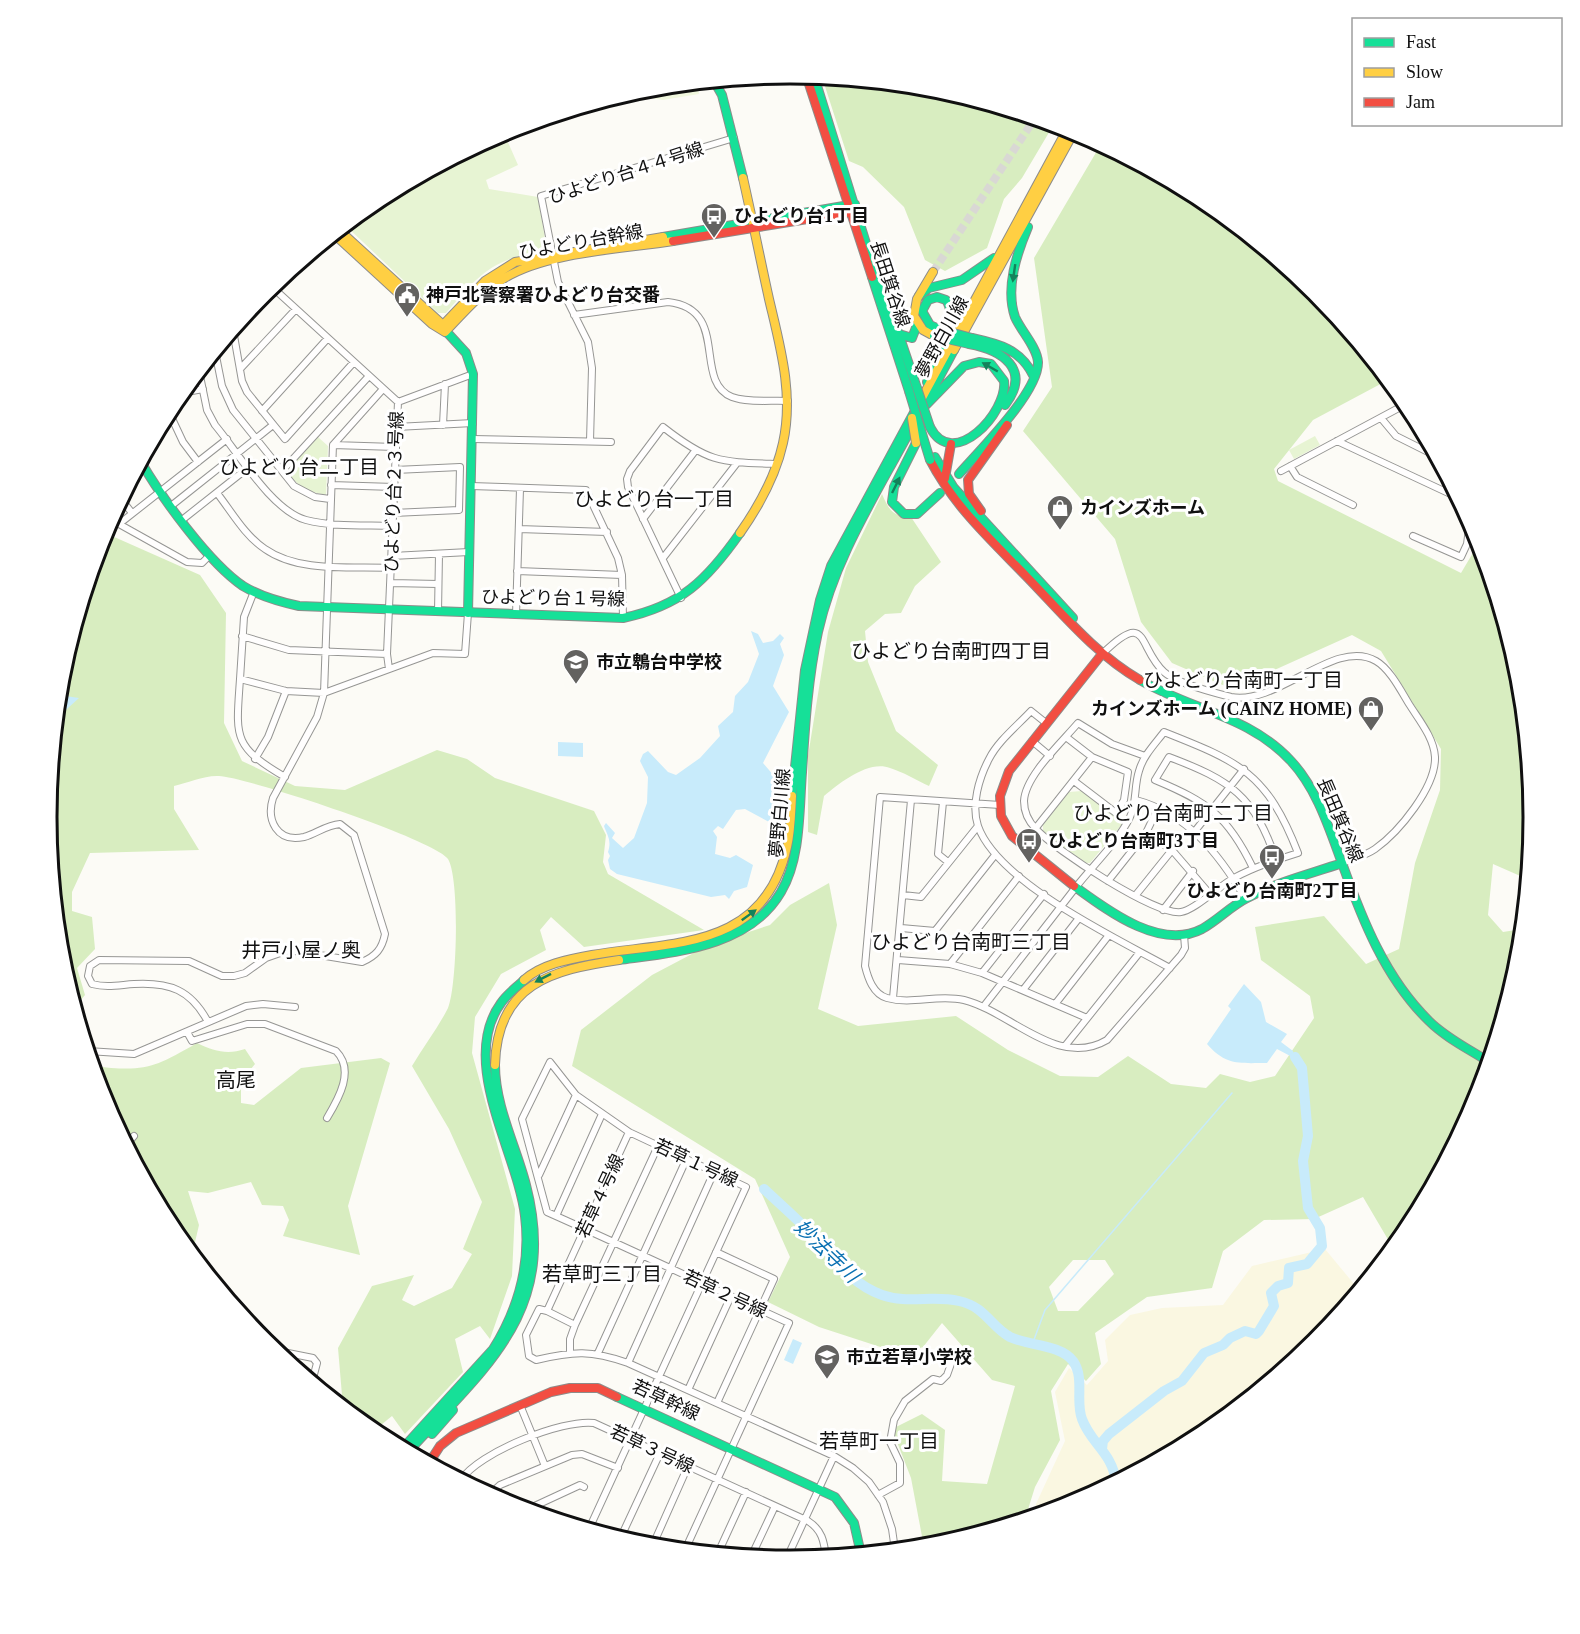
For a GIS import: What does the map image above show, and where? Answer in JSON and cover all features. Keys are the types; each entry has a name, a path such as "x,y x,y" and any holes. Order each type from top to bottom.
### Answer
{"street":[{"name":"長田箕谷線","path":"809,85 879,280 938,477 961,507 1102,654 1145,683 1233,717 1264,735 1294,764 1313,792 1354,898 1389,974 1431,1023 1482,1057"},
{"name":"長田箕谷線","path":"817,85 853,209 913,390"},
{"name":"ひよどり台１号線","path":"145,469 160,492 230,578 253,594 297,607 623,618 653,612 681,598 704,579 735,541 761,502 783,444 788,401 785,371 734,138 718,88"},
{"name":"夢野白川線","path":"501,1344 522,1287 527,1246 522,1200 486,1064 488,1037 495,1015 517,985 548,965 699,939 738,923 755,911 769,896 780,874 787,847 802,691 810,636 820,596 839,547 1063,137"},
{"name":"ひよどり台４４号線","path":"551,257 542,196 734,138"},
{"name":"夢野白川線","path":"413,1446 501,1344 528,1292 535,1241 530,1199 495,1072 495,1045 503,1018 522,992 553,973 591,964 666,953 718,941 756,922 777,900 793,864 807,708 826,599 849,544 1070,140"},
{"path":"959,474 1009,419 1029,390 1039,363 1015,316 1012,284 1020,246 1048,179"},
{"name":"ひよどり台幹線","path":"442,329 501,277 551,257 853,209"},
{"path":"240,679 286,691 324,693 433,653 465,654 473,439 473,374 466,353 344,235"},
{"path":"339,239 442,329"},
{"path":"919,296 929,288 950,284 976,273 1001,251"},
{"path":"551,257 558,282 588,342 592,368 590,441"},
{"path":"899,334 912,338 917,325 914,313 919,296 933,272"},
{"path":"879,280 899,334 913,390 916,443 913,457 892,491 892,502 904,514 917,514 940,493"},
{"name":"ひよどり台２３号線","path":"278,293 398,402 391,611 387,654 389,669"},
{"path":"927,386 928,371 951,319 952,309 948,302 937,297 928,300 922,311 937,333"},
{"path":"574,315 668,302 683,304 696,314 705,326 715,377 721,389 732,397 788,401"},
{"path":"240,369 296,309"},
{"path":"917,325 937,333 1003,345 1017,351 1026,359 1033,375"},
{"path":"262,411 328,338"},
{"path":"235,339 247,392 285,439 354,362"},
{"path":"913,390 930,426 939,439 951,444 964,442 980,431 1010,399 1015,378 1011,364 1000,353 971,341"},
{"path":"217,360 226,398 294,486 303,492 330,499"},
{"path":"921,409 964,366 976,362 987,363 1000,374 1006,392 999,407 980,431"},
{"path":"398,402 473,374"},
{"path":"282,471 369,376"},
{"path":"201,381 207,410 215,425 286,511 304,520 329,524 393,526"},
{"path":"443,425 445,384"},
{"path":"194,391 203,389"},
{"path":"208,1022 199,1004 175,988 137,984 104,987 92,984 88,976 90,966 99,960 189,961 222,976 234,976 245,973 266,958 289,950 362,962 373,957 382,947 385,934 354,835 340,824 330,825 304,837 291,837 280,832 272,823 269,811 317,717 324,693 333,445 383,389"},
{"path":"1281,471 1398,409"},
{"path":"1381,418 1396,436 1425,450"},
{"path":"1001,540 969,495 967,483 974,470 1002,436 1009,419"},
{"path":"173,422 183,442 198,462"},
{"path":"396,427 473,423"},
{"path":"171,506 273,425"},
{"path":"681,598 627,488 627,479 663,427 695,452 712,459 737,463 777,464"},
{"path":"210,556 202,563 187,562 119,524 227,439"},
{"path":"473,439 611,442"},
{"path":"1336,441 1447,492"},
{"path":"951,444 945,475 946,482 961,507"},
{"path":"333,445 395,447"},
{"path":"643,519 695,452"},
{"name":"長田箕谷線","path":"932,459 1001,540 1060,602 1102,654"},
{"path":"663,558 737,463"},
{"path":"1290,466 1297,477 1353,505"},
{"path":"182,520 249,467"},
{"path":"393,513 459,510 460,467 395,470"},
{"path":"331,485 394,487"},
{"path":"471,486 586,490 607,532 622,575 623,618"},
{"path":"516,615 520,489"},
{"path":"217,493 264,549 300,563 391,568"},
{"path":"127,507 132,513"},
{"path":"519,529 607,532"},
{"path":"1413,536 1461,557 1468,538"},
{"path":"392,556 469,552"},
{"path":"438,612 439,554"},
{"path":"517,571 622,575"},
{"path":"391,584 438,584"},
{"path":"253,594 244,617 242,636 239,735 255,759 285,777"},
{"path":"1130,633 1138,635 1146,641 1156,664 1173,679 1233,698 1267,692 1347,656 1369,658 1379,662 1400,690 1430,739 1435,756 1434,770 1427,791 1391,834 1375,849 1245,898 1197,932 1184,936 1166,936 1148,929 1076,887 1017,843 1002,821 999,805 1001,786 1009,771 1102,654 1120,636 1130,633"},
{"path":"242,636 289,650 387,654"},
{"path":"255,759 268,737 286,691"},
{"path":"1046,723 1031,711 998,746 982,775 975,803 978,826 995,855 1019,876 1079,918 1170,968"},
{"path":"984,1006 1002,982 1061,906 1076,887 1090,869 1129,819 1136,800 1138,776 1145,756 1164,732 1222,755 1244,769 1275,803 1284,817 1298,853 1253,868 1209,893 1195,907 1183,912 1172,913 1135,896 1090,869 1035,829 1026,815 1024,799 1030,781 1078,723 1112,744 1145,756"},
{"path":"1065,738 1092,757 1128,772 1124,800 1116,813 1074,781"},
{"path":"1032,741 1050,756"},
{"path":"1035,829 1092,757"},
{"path":"1253,868 1241,843 1213,810 1193,796 1155,780 1169,757 1210,772 1231,786 1250,805 1266,829 1276,860"},
{"path":"1195,831 1244,769"},
{"path":"999,805 880,797 865,966 868,979 877,991 887,998 910,1002 944,997 984,1006 1036,1036 1078,1050 1093,1048 1107,1040 1170,968 1185,948 1184,936"},
{"path":"893,998 911,800"},
{"path":"1136,800 1158,808 1195,831 1234,878 1245,898"},
{"path":"943,802 938,854 948,862"},
{"path":"1108,880 1146,833 1158,808"},
{"path":"903,895 921,897 978,826"},
{"path":"1146,833 1172,850 1193,871 1209,893"},
{"path":"1135,896 1172,850"},
{"path":"901,928 935,931 995,855"},
{"path":"1163,909 1193,871"},
{"path":"950,964 1019,876"},
{"path":"982,973 1044,894"},
{"path":"1023,990 1079,918"},
{"path":"1056,1003 1109,935"},
{"path":"1065,1046 1140,952"},
{"path":"898,960 950,964 982,973 1088,1018"},
{"path":"96,1051 134,1054 246,1006 263,1004 295,1007"},
{"path":"187,1032 192,1041 247,1024 265,1024 336,1051 344,1059 346,1070 338,1100 327,1118"},
{"name":"若草１号線","path":"539,1175 522,1119 550,1062 576,1095 629,1132 746,1186 592,1523"},
{"path":"576,1095 539,1175 547,1212 556,1216 602,1114"},
{"name":"若草４号線","path":"629,1132 547,1311 538,1309 526,1335 529,1356 536,1360 570,1352 598,1353 628,1363 834,1456 869,1482 878,1495 892,1529 894,1543"},
{"path":"570,1352 570,1339 575,1325 658,1146"},
{"path":"598,1353 686,1160"},
{"path":"628,1363 714,1172"},
{"name":"若草２号線","path":"556,1216 789,1323 688,1543"},
{"path":"716,1252 774,1279 717,1403"},
{"path":"688,1390 731,1296"},
{"path":"547,1311 575,1325"},
{"path":"408,1442 501,1344"},
{"path":"418,1449 491,1367 501,1344"},
{"path":"292,1354 313,1358 317,1363 314,1374"},
{"path":"878,1495 900,1483 900,1464 890,1442 894,1420 905,1401 933,1379 941,1381 947,1375 952,1361"},
{"name":"若草幹線","path":"433,1457 440,1446 456,1433 561,1389 583,1387 605,1390 836,1497 852,1516 860,1546"},
{"path":"520,1405 545,1466"},
{"name":"若草３号線","path":"465,1474 484,1458 534,1437 579,1421 594,1423 805,1519 818,1529 824,1540 825,1549"},
{"path":"624,1531 660,1453"},
{"path":"496,1488 545,1466 582,1454 618,1468"},
{"path":"791,1550 834,1456"},
{"path":"656,1538 688,1466"},
{"path":"537,1505 580,1485 584,1487"},
{"path":"721,1546 746,1492"},
{"path":"755,1549 775,1506"}],"shaded area":[{"path":"1325,1249 1354,1284 1308,1335 1236,1399 1156,1452 1071,1494 1034,1508 1065,1441 1055,1392 1069,1368 1087,1385 1108,1361 1105,1340 1130,1315 1162,1308 1223,1305 1252,1266"}],"green space":[{"path":"825,85 886,90 933,98 980,109 1049,132 1022,178 1004,199 987,248 945,271 925,260 904,207 863,167 849,161"},
{"path":"698,90 699,94 663,100 648,98"},
{"path":"507,141 518,165 486,180 489,189 538,197 546,245 542,249 509,259 487,271 446,313 438,313 351,230 424,182"},
{"path":"1096,152 1156,182 1236,235 1308,299 1341,334 1381,384 1313,420 1274,469 1278,481 1461,573 1473,552 1498,627 1517,721 1523,817 1520,876 1493,864 1488,915 1503,932 1514,930 1498,1007 1467,1098 1425,1184 1388,1240 1363,1197 1314,1219 1264,1220 1223,1251 1212,1288 1147,1297 1095,1333 1101,1364 1086,1381 1068,1364 1051,1391 1060,1440 1035,1487 1028,1510 980,1525 922,1538 911,1478 892,1429 922,1414 945,1430 942,1481 987,1484 1015,1386 992,1380 942,1323 923,1347 902,1354 819,1327 768,1302 790,1257 755,1179 572,1066 581,1030 652,975 709,945 770,925 790,905 829,883 837,925 818,1009 858,1026 956,1016 1008,1050 1060,1076 1098,1077 1128,1056 1171,1084 1206,1088 1220,1074 1250,1082 1275,1076 1314,1018 1310,996 1261,960 1255,927 1324,916 1366,964 1399,949 1415,863 1440,790 1441,749 1381,651 1352,635 1232,689 1172,663 1141,622 1115,539 1023,431 1052,387 1034,258","holes":["1073,1260 1105,1260 1114,1274 1078,1311 1058,1311 1049,1287"]},
{"path":"1315,436 1320,445 1294,459 1289,450"},
{"path":"318,437 328,446 326,495 304,490 285,471"},
{"path":"882,494 892,511 900,516 911,517 941,562 915,586 901,613 885,614 865,631 868,662 896,731 938,765 929,786 882,766 855,774 824,796 817,835 808,832 808,756 828,632 846,568"},
{"path":"113,536 200,575 226,613 224,723 242,761 295,786 345,790 437,750 467,759 495,778 594,811 606,835 603,862 608,874 704,930 584,947 551,917 540,930 546,950 501,974 475,1017 472,1053 515,1209 512,1276 490,1339 480,1326 455,1339 463,1372 405,1434 392,1416 381,1425 342,1397 338,1348 372,1286 414,1275 402,1300 414,1306 452,1288 472,1254 463,1249 482,1202 449,1129 412,1066 448,1008 451,996 456,909 452,870 448,859 436,850 411,838 377,825 236,779 214,776 174,786 174,809 199,850 90,853 72,892 72,911 92,917 95,949 77,968 85,995 80,1000 63,913 57,817 59,769 63,721 71,674 82,627"},
{"path":"1082,791 1123,823 1090,863 1086,863 1043,833 1043,825 1069,792"},
{"path":"197,1043 221,1051 232,1052 245,1049 255,1064 241,1081 241,1103 254,1105 301,1068 381,1058 390,1063 348,1206 360,1255 283,1236 289,1220 283,1206 262,1205 251,1182 208,1193 188,1191 199,1225 195,1244 155,1183 113,1098 101,1067 136,1068 169,1058"}],"water":[{"path":"751,631 758,634 763,643 773,641 780,634 784,638 780,644 784,655 773,686 789,712 763,763 775,777 774,796 783,801 778,821 771,823 745,809 736,810 723,829 718,826 713,831 717,837 715,854 730,858 736,855 753,865 747,887 734,891 729,899 725,895 711,897 617,874 610,869 609,841 604,826 606,823 615,833 612,838 623,848 634,838 647,803 648,777 640,761 643,754 648,751 668,772 676,775 700,758 720,736 718,726 733,712 735,696 748,682 759,654"},
{"path":"67,696 79,698 65,711"},
{"path":"558,742 583,743 583,757 558,756"},
{"path":"1244,984 1261,1002 1266,1022 1287,1034 1281,1042 1293,1051 1294,1058 1277,1049 1267,1063 1234,1062 1221,1056 1207,1044 1231,1009 1228,1006"},
{"path":"793,1339 802,1343 793,1364 784,1360"}],"waterway":[{"path":"1102,1449 1103,1441 1109,1434 1164,1391 1182,1381 1204,1353 1223,1345 1230,1338 1245,1331 1256,1334 1274,1306 1271,1293 1278,1286 1288,1283 1289,1268 1307,1264 1322,1246 1320,1228 1308,1208 1303,1161 1308,1136 1302,1068 1295,1057"},
{"path":"1032,1345 1045,1310 1232,1093"},
{"name":"妙法寺川","path":"764,1189 846,1272 871,1290 891,1298 959,1301 982,1312 997,1328 1010,1337 1052,1348 1067,1355 1077,1368 1082,1419 1106,1455 1114,1474"}],"tunnel":[{"path":"933,272 1031,125"}],"traffic: fast":[{"path":"817,85 892,327"},
{"path":"718,88 722,95 743,178"},
{"path":"663,237 855,204"},
{"path":"959,474 1019,405 1036,374 1037,356 1015,317 1011,294 1016,259 1028,227"},
{"path":"919,296 929,288 962,280 994,258"},
{"path":"872,277 909,391"},
{"path":"927,382 948,329 950,318 950,308 946,300 937,297 928,300 922,311 930,325 939,329"},
{"path":"894,320 917,388"},
{"path":"899,334 912,338 917,325"},
{"path":"444,329 466,353 473,374 468,613"},
{"path":"939,329 972,338"},
{"path":"934,336 969,344"},
{"path":"972,338 1000,345 1015,353 1028,366 1033,375"},
{"path":"969,344 992,351 1010,363 1015,381 1013,392 1005,405"},
{"path":"619,960 664,954 709,944 731,936 750,925 767,910 781,892 788,879 796,849 809,684 824,609 840,564 861,521 954,350"},
{"path":"926,405 964,366 979,362 991,364 1004,381 1003,394 997,408 988,421 965,440 952,443 940,439 930,427"},
{"path":"917,388 930,427"},
{"path":"909,391 930,460"},
{"path":"792,796 805,670 820,600 831,566 916,409"},
{"path":"916,443 894,487 892,502 904,514 917,514 940,493"},
{"path":"935,457 954,488 1073,618"},
{"path":"145,469 187,529 230,576 257,593 299,606 623,618 661,606 691,589 716,564 740,533"},
{"path":"1140,680 1239,724 1275,746 1291,761 1315,796 1367,926 1387,967 1413,1004 1429,1021 1450,1038 1482,1058"},
{"path":"1074,886 1135,925 1169,935 1186,934 1202,929 1241,901 1258,892 1342,863"},
{"path":"492,1351 509,1319 520,1286 526,1252 526,1234 520,1191 494,1108 488,1080 486,1052 489,1027 501,1003 524,980"},
{"path":"414,1446 488,1364 508,1334 523,1303 532,1268 534,1229 526,1185 498,1096 495,1065"},
{"path":"408,1442 495,1347"},
{"path":"617,1397 835,1497 854,1523 859,1546"},
{"path":"432,1434 453,1410"}],"traffic: slow":[{"path":"916,409 1063,137"},
{"path":"954,350 1070,140"},
{"path":"740,533 754,512 776,467 783,443 787,406 781,352 743,178"},
{"path":"344,235 443,325 485,281 515,262 663,237"},
{"path":"339,239 432,324 445,332 487,291 520,270 562,257 673,241"},
{"path":"933,272 917,299 914,316 923,330 934,336"},
{"path":"912,418 916,443"},
{"path":"524,980 547,966 565,960 684,942 712,934 737,923 758,905 775,881 787,847 792,796"},
{"path":"495,1065 498,1038 506,1016 517,999 532,986 550,976 571,969 619,960"}],"traffic: jam":[{"path":"809,85 872,277"},
{"path":"673,241 857,211"},
{"path":"981,511 969,494 968,480 1007,425"},
{"path":"945,478 951,444"},
{"path":"930,460 961,507 986,535 1094,645 1108,658 1140,680"},
{"path":"1074,886 1012,836 1001,816 1000,796 1009,771 1102,654"},
{"path":"433,1457 440,1446 456,1433 551,1392 570,1388 598,1388 617,1397"}],"place":[{"name":"ひよどり台1丁目","path":"714,239"},
{"name":"神戸北警察署ひよどり台交番","path":"407,318"},
{"name":"カインズホーム","path":"1060,531"},
{"name":"市立鵯台中学校","path":"576,685"},
{"name":"カインズホーム (CAINZ HOME)","path":"1371,732"},
{"name":"ひよどり台南町3丁目","path":"1029,864"},
{"name":"ひよどり台南町2丁目","path":"1272,880"},
{"name":"市立若草小学校","path":"827,1380"}],"district":[{"name":"ひよどり台二丁目","path":"299,467"},
{"name":"ひよどり台一丁目","path":"654,499"},
{"name":"ひよどり台南町四丁目","path":"951,651"},
{"name":"ひよどり台南町一丁目","path":"1243,680"},
{"name":"ひよどり台南町二丁目","path":"1173,813"},
{"name":"ひよどり台南町三丁目","path":"971,942"},
{"name":"井戸小屋ノ奥","path":"301,950"},
{"name":"高尾","path":"236,1080"},
{"name":"若草町三丁目","path":"602,1274"},
{"name":"若草町一丁目","path":"879,1441"}]}
